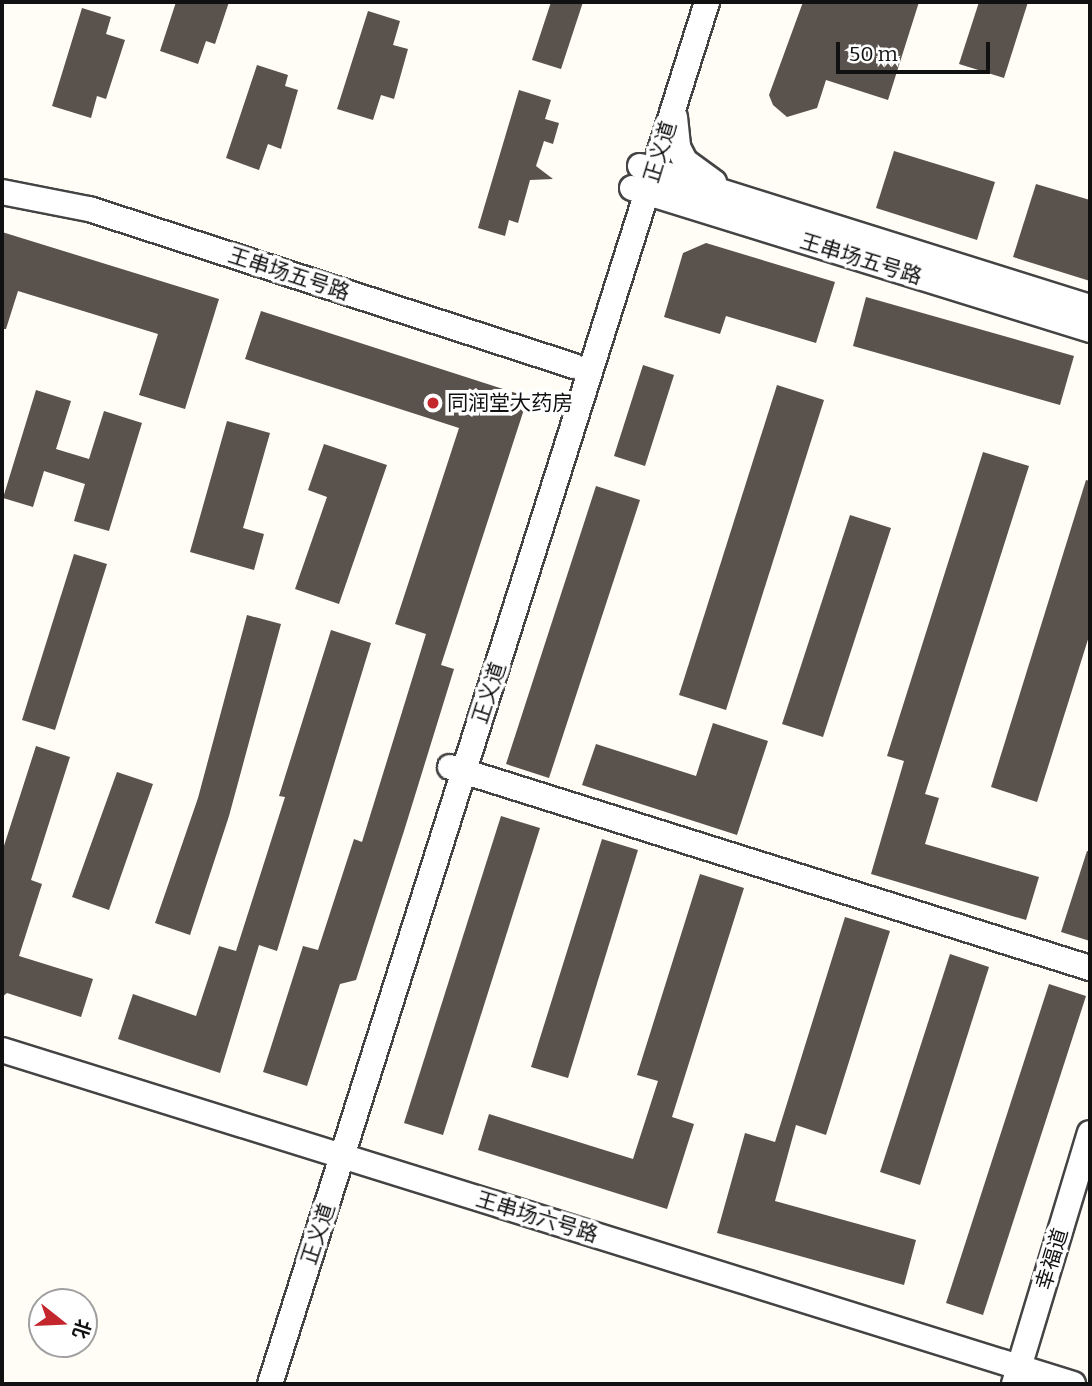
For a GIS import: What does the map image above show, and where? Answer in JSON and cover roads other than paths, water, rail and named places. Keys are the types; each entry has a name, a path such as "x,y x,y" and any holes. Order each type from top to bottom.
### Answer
{"street":[{"name":"正义道","path":"255,1384 335,1153 643,179 690,2"},
{"name":"正义道","path":"457,769 574,366 707,2"},
{"path":"667,102 681,156 720,195"},
{"name":"王串场五号路","path":"643,179 1090,307"},
{"name":"王串场五号路","path":"643,179 1090,330"},
{"name":"王串场五号路","path":"2,192 89,209 574,366"},
{"path":"457,769 1090,968"},
{"name":"王串场六号路","path":"2,1051 335,1153 1024,1377 1073,1384"},
{"name":"幸福道","path":"1024,1377 1090,1133"},
{"name":"正义道","path":"270,1384 335,1153"},
{"name":"幸福道","path":"1024,1377 1090,1186"}],"place":[{"name":"同润堂大药房","path":"433,403"}]}
